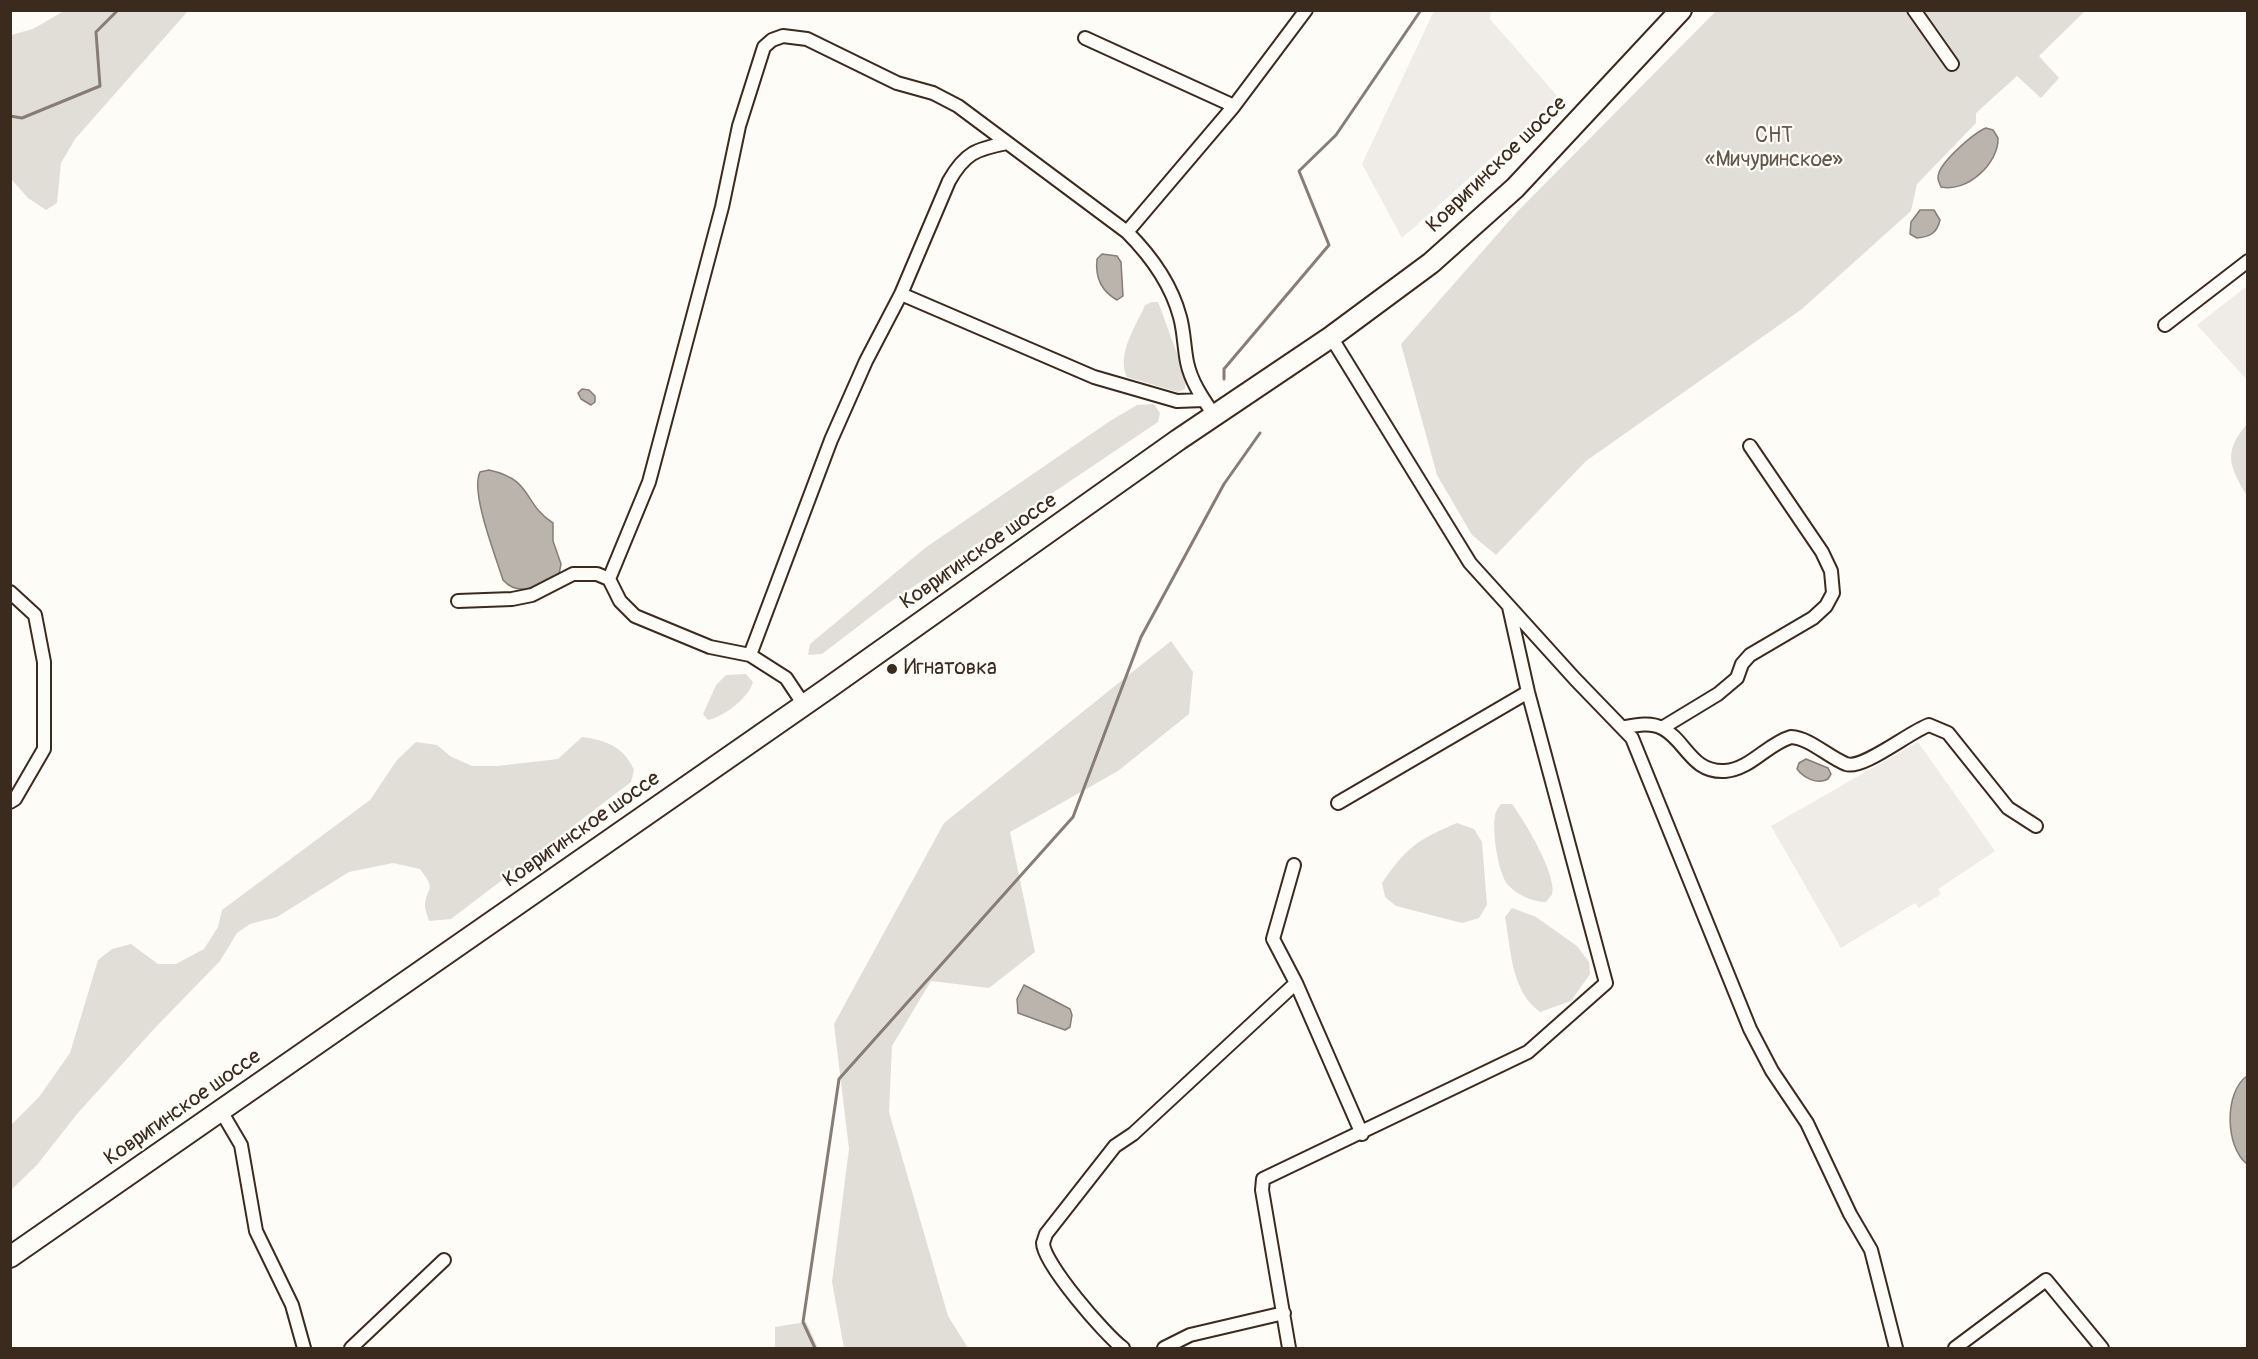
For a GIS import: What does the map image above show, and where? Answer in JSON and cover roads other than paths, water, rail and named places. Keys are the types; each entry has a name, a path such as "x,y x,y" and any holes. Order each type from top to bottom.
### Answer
{"main road":[{"name":"Ковригинское шоссе","path":"10,1257 804,705 1178,440 1209,408 1331,337 1431,263 1515,188 1682,10"}],"street":[{"path":"1127,232 1234,106 1306,10"},
{"path":"1914,10 1952,64"},
{"path":"609,579 649,482 723,207 739,126 764,47 772,40 783,36 807,39 897,83 933,93 958,106 1127,232 1146,252 1173,296 1181,318 1188,364 1209,408"},
{"path":"1085,38 1234,106"},
{"path":"750,655 831,440 866,361 901,294 959,164 970,154 1007,143"},
{"path":"2165,325 2247,261"},
{"path":"901,294 1094,376 1177,401 1209,408"},
{"path":"1331,337 1470,562 1575,679 1625,727 1643,758 1750,1029 1772,1071 1807,1123 1850,1214 1871,1250 1891,1336 1896,1348"},
{"path":"1662,728 1718,694 1737,678 1742,664 1750,655 1813,618 1826,606 1833,593 1832,571 1822,552 1750,446"},
{"path":"458,601 512,599 532,595 562,579 583,572 597,574 609,579 620,601 635,616 710,647 750,655 786,678 804,705"},
{"path":"10,592 35,615 44,662 44,749 15,799 10,802"},
{"path":"1288,1348 1262,1190 1263,1179 1362,1134 1528,1052 1606,983 1528,692 1509,605"},
{"path":"1338,803 1528,692"},
{"path":"1625,727 1643,724 1662,728 1700,765 1715,771 1737,768 1782,740 1791,737 1846,764 1859,765 1916,729 1929,725 1948,733 2008,808 2036,826"},
{"path":"1294,865 1273,939 1296,983 1362,1134"},
{"path":"1124,1348 1110,1339 1082,1306 1047,1255 1043,1244 1046,1234 1116,1146 1133,1134 1296,983"},
{"path":"221,1111 241,1145 256,1231 292,1305 304,1348"},
{"path":"351,1348 444,1260"},
{"path":"1955,1348 2046,1280 2102,1348"},
{"path":"1164,1348 1190,1335 1284,1313"}],"waterway":[{"path":"10,116 22,118 100,86 96,32 118,10"},
{"path":"1224,379 1224,369 1329,245 1299,171 1336,135 1421,10"},
{"path":"815,1348 803,1322 839,1079 1073,817 1141,637 1224,484 1260,433"}],"place":[{"name":"Игнатовка","path":"892,669"}],"park label":[{"name":"СНТ «Мичуринское»","path":"1774,149"}]}
